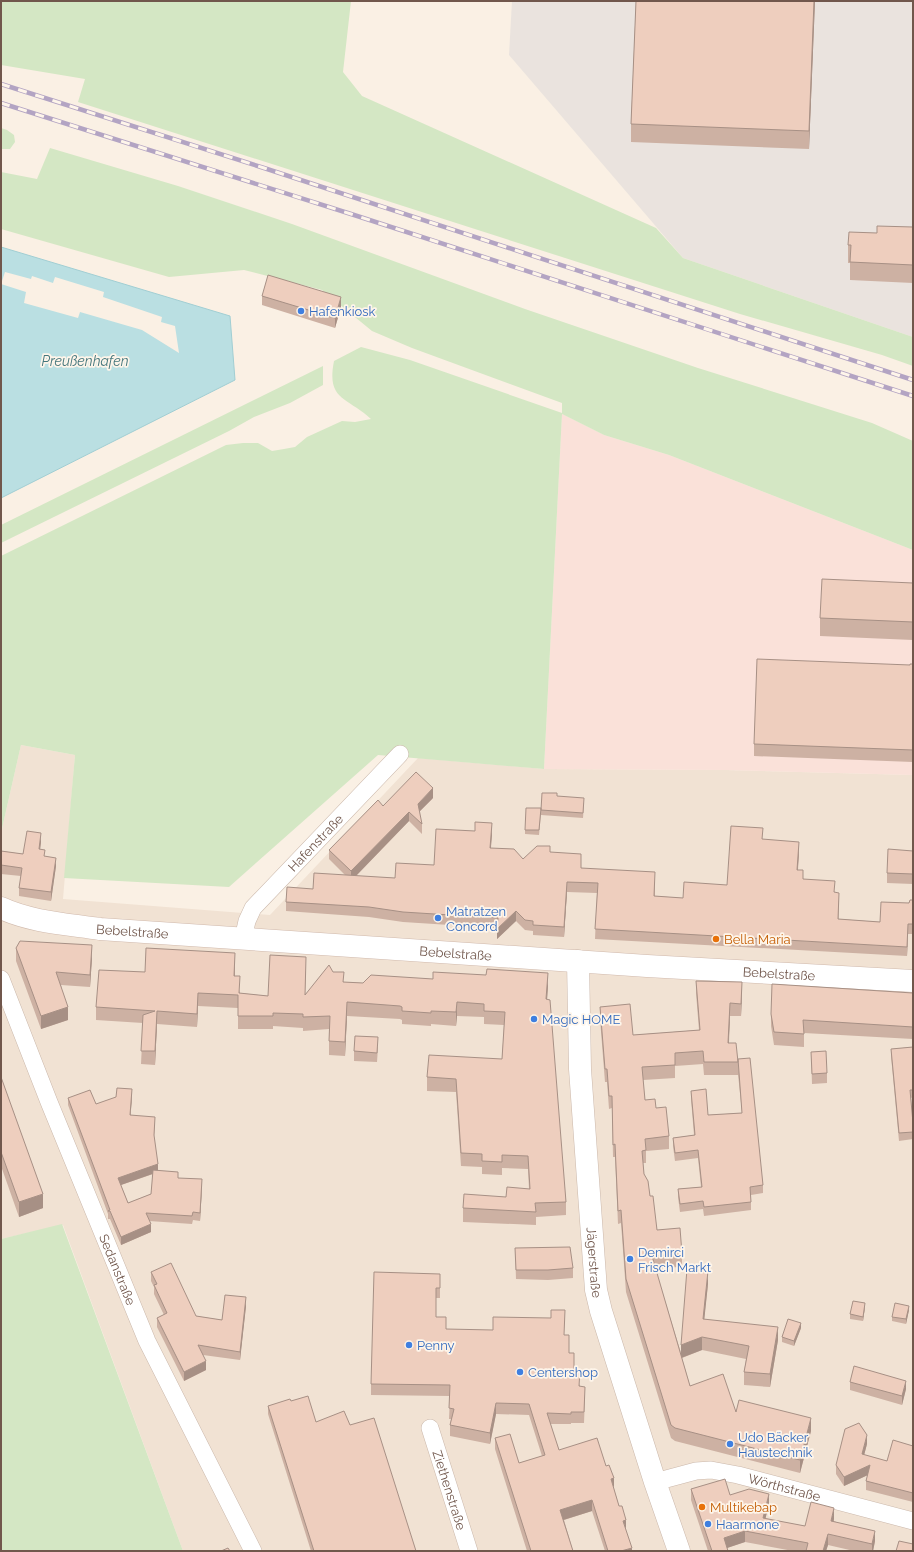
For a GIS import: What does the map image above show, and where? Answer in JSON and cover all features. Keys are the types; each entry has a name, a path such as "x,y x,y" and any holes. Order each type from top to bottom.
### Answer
{"main road":[{"name":"Bebelstraße","path":"3,914 100,929 700,969 913,981"},
{"name":"Jägerstraße","path":"578,961 580,1069 596,1290 601,1311 655,1482 679,1551"}],"street":[{"name":"Hafenstraße","path":"243,939 252,908 400,754"},
{"name":"Sedanstraße","path":"1,979 57,1123 147,1340 253,1551"},
{"name":"Ziethenstraße","path":"430,1428 469,1551"},
{"name":"Wörthstraße","path":"655,1482 696,1471 712,1470 913,1521"}],"shaded area":[{"path":"512,1 913,1 913,337 683,258 509,55"},
{"path":"562,414 604,435 669,455 913,550 913,775 726,770 544,769"},
{"path":"21,745 75,755 63,899 270,915 418,758 544,769 726,770 913,775 913,1551 183,1551 63,1225 1,1239 1,833"}],"green space":[{"path":"1,1 351,1 343,72 362,96 656,228 683,258 913,337 913,366 882,355 740,314 78,102 85,79 1,65"},
{"path":"1,128 14,135 15,142 10,149 1,149"},
{"path":"50,148 178,186 292,224 525,309 698,368 872,423 913,441 913,550 669,455 604,435 562,414 544,769 378,755 229,887 64,878 75,755 21,745 1,833 1,556 226,445 258,443 272,451 284,449 295,447 307,437 342,421 355,422 371,419 341,397 333,384 332,374 334,361 361,347 410,360 562,413 562,403 412,348 372,331 322,290 244,270 169,277 1,229 1,172 37,179"},
{"path":"323,366 323,385 290,403 254,417 229,431 1,543 1,525"},
{"path":"62,1224 183,1551 1,1551 1,1239"}],"water":[{"name":"Preußenhafen","path":"1,247 230,316 235,380 1,498"}],"pier":[{"path":"5,272 31,279 32,276 53,283 55,277 104,292 103,297 162,317 161,322 175,326 179,353 142,330 80,312 78,318 24,303 26,292 1,284"}],"building":[{"path":"636,1 814,1 809,131 631,124"},
{"path":"877,226 913,227 913,265 850,262 851,245 848,245 849,232 877,233"},
{"path":"268,275 341,297 335,318 262,296"},
{"path":"822,579 913,583 913,622 820,618"},
{"path":"757,659 913,664 913,750 754,744"},
{"path":"416,772 433,788 418,804 422,824 409,812 351,871 329,850 378,800 383,806"},
{"path":"542,793 557,793 557,796 584,798 583,813 541,810"},
{"path":"526,808 541,808 539,830 525,830"},
{"path":"475,822 492,823 490,848 514,849 523,859 537,846 550,846 550,852 581,854 581,868 655,872 654,896 683,898 684,882 727,885 731,826 763,828 762,839 799,842 797,870 803,870 803,879 835,881 834,892 839,893 838,919 880,922 881,902 909,903 910,900 913,900 913,924 908,924 907,947 595,929 598,883 567,882 564,927 533,925 533,921 525,920 516,911 497,929 498,918 403,912 369,907 286,902 287,887 313,889 314,873 395,878 396,863 434,865 436,829 475,831"},
{"path":"27,831 41,833 39,849 45,850 44,856 56,858 51,892 19,888 22,868 1,865 1,851 23,854"},
{"path":"888,849 913,851 913,874 887,873"},
{"path":"20,941 92,945 90,975 56,972 68,1007 41,1016 16,948"},
{"path":"146,948 235,953 234,976 240,976 239,993 268,996 270,955 306,957 305,995 329,965 333,972 344,972 343,982 363,983 371,975 433,979 433,972 486,975 487,969 548,973 546,999 550,1000 566,1202 535,1203 536,1212 463,1208 464,1194 506,1197 507,1187 530,1189 528,1156 502,1155 502,1162 482,1161 482,1154 461,1153 456,1079 427,1077 429,1055 502,1059 505,1012 484,1011 484,1004 457,1002 456,1012 431,1011 431,1013 402,1011 402,1007 400,1006 347,1002 345,1042 329,1041 330,1016 303,1017 303,1014 273,1013 273,1016 238,1016 238,995 198,993 197,1014 157,1011 155,1051 141,1051 143,1015 155,1011 96,1007 99,970 145,972"},
{"path":"696,981 742,982 741,1004 730,1003 728,1043 736,1043 738,1062 704,1062 703,1051 675,1053 675,1065 642,1067 645,1100 655,1099 656,1108 666,1107 669,1136 645,1139 646,1150 642,1151 644,1174 648,1181 650,1196 653,1196 657,1230 680,1228 682,1254 652,1256 690,1386 723,1374 736,1412 739,1400 811,1418 800,1460 675,1428 671,1425 626,1279 621,1210 618,1211 615,1144 613,1145 612,1096 609,1096 607,1069 605,1069 600,1007 630,1004 633,1035 700,1030"},
{"path":"772,984 913,993 913,1027 803,1020 804,1034 774,1032 771,1014"},
{"path":"355,1036 378,1037 377,1053 354,1051"},
{"path":"913,1047 913,1090 910,1090 913,1132 899,1133 891,1049"},
{"path":"826,1051 827,1073 812,1074 811,1052"},
{"path":"750,1058 763,1185 750,1187 751,1202 704,1207 703,1201 680,1204 678,1189 702,1187 698,1150 675,1153 673,1138 695,1135 691,1091 706,1089 708,1115 742,1113 738,1059"},
{"path":"1,1077 43,1194 19,1202 1,1152"},
{"path":"117,1088 132,1089 130,1115 155,1117 154,1135 158,1164 118,1178 128,1203 151,1194 153,1170 178,1172 178,1178 202,1179 200,1213 193,1212 192,1216 146,1213 151,1224 121,1237 110,1211 108,1211 110,1210 68,1098 90,1090 96,1104 116,1097"},
{"path":"570,1247 573,1268 516,1270 515,1248"},
{"path":"171,1263 196,1316 222,1320 225,1295 246,1297 240,1352 198,1345 206,1361 184,1372 157,1318 167,1313 154,1285 157,1284 151,1272"},
{"path":"687,1269 708,1271 703,1319 778,1327 770,1374 744,1372 749,1346 702,1337 681,1345"},
{"path":"374,1272 440,1274 440,1288 436,1288 436,1317 446,1317 446,1329 493,1330 493,1317 551,1318 551,1310 565,1310 564,1335 569,1335 569,1353 574,1353 574,1370 580,1370 579,1386 585,1387 584,1412 571,1412 571,1414 547,1413 559,1450 597,1438 606,1466 609,1465 614,1478 611,1479 619,1506 622,1506 626,1520 623,1521 632,1548 621,1551 608,1551 592,1500 560,1510 573,1551 531,1551 495,1438 510,1434 519,1463 545,1455 529,1404 496,1403 490,1433 450,1425 454,1409 449,1408 450,1385 371,1384"},
{"path":"853,1301 865,1303 863,1317 850,1314"},
{"path":"895,1303 909,1306 906,1319 892,1317"},
{"path":"788,1319 801,1323 794,1341 782,1337"},
{"path":"854,1366 906,1381 902,1396 850,1382"},
{"path":"308,1396 316,1422 344,1411 350,1425 374,1418 416,1551 314,1551 268,1406 290,1399 291,1401"},
{"path":"859,1423 867,1435 862,1454 887,1461 893,1440 913,1446 913,1493 866,1481 870,1465 844,1477 836,1465 845,1429"},
{"path":"725,1479 730,1495 749,1489 769,1494 763,1518 805,1526 811,1502 834,1508 831,1521 875,1531 872,1544 828,1534 823,1551 806,1551 808,1543 745,1531 724,1538 728,1551 712,1551 691,1489"},
{"path":"899,1541 913,1544 913,1551 896,1551"},
{"path":"228,1548 230,1551 221,1551"}],"railway":[{"path":"1,84 264,168 913,380"},
{"path":"1,103 351,214 913,396"}],"place":[{"name":"Hafenkiosk","path":"301,311"},
{"name":"Matratzen Concord","path":"438,918"},
{"name":"Bella Maria","path":"716,939"},
{"name":"Magic HOME","path":"534,1019"},
{"name":"Demirci Frisch Markt","path":"630,1259"},
{"name":"Penny","path":"409,1345"},
{"name":"Centershop","path":"520,1372"},
{"name":"Udo Bäcker Haustechnik","path":"730,1444"},
{"name":"Multikebap","path":"702,1507"},
{"name":"Haarmone","path":"708,1524"}]}
